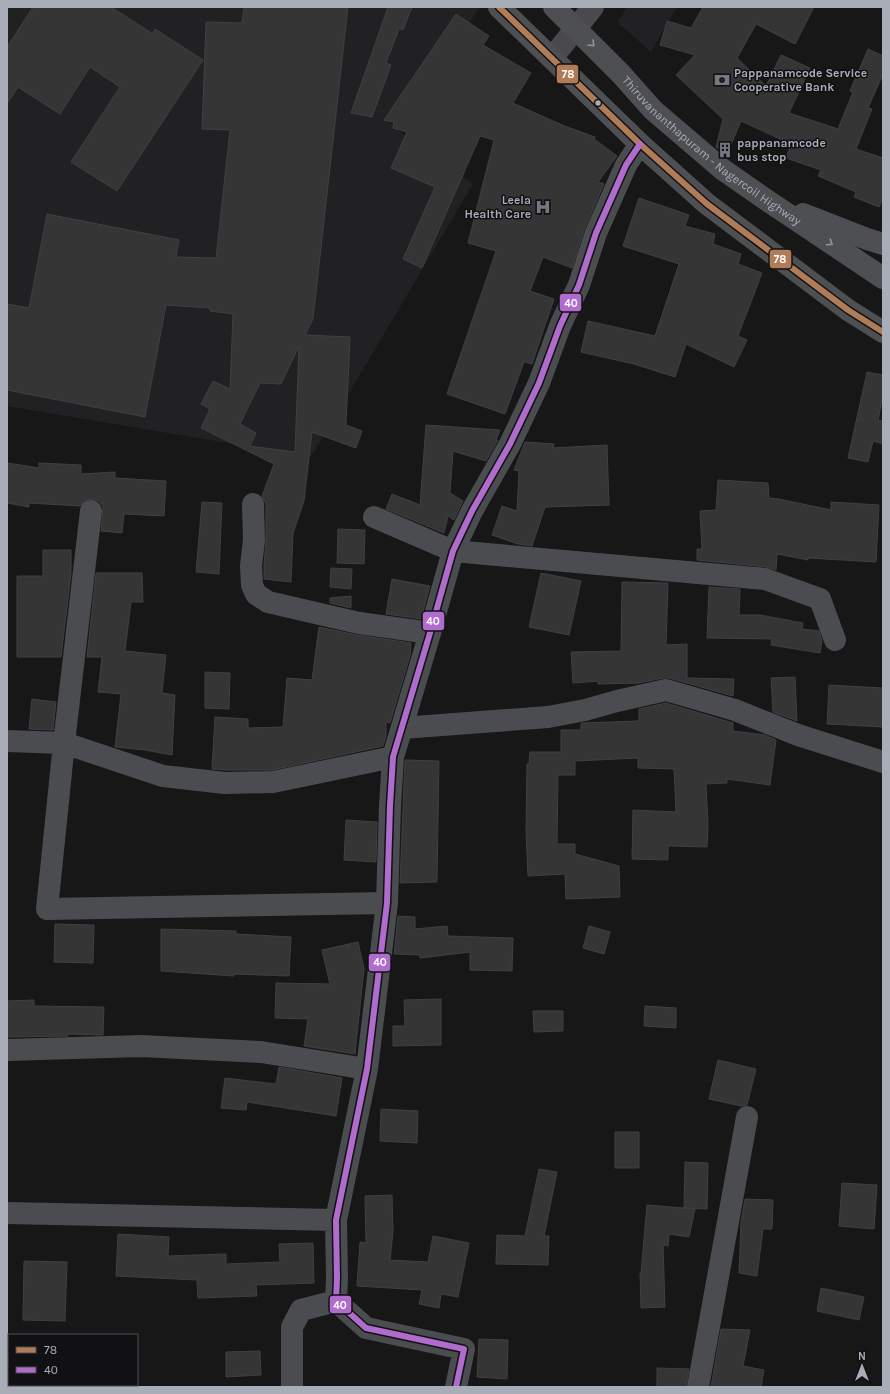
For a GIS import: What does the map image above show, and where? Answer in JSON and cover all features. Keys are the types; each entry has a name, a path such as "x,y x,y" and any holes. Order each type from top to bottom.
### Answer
{"main road":[{"path":"499,7 640,144 708,204 848,310 883,332"},
{"name":"Thiruvananthapuram - Nagercoil Highway","path":"554,7 621,74 653,110 722,169 883,278"},
{"path":"765,199 883,244"}],"street":[{"path":"552,58 593,7"},
{"path":"336,1301 336,1220 366,1068 387,903 393,757 453,551 472,511 510,444 539,383 560,326 579,284 596,233 626,165 640,144"},
{"path":"253,504 254,540 252,585 256,594 268,602 359,622 430,633"},
{"path":"90,511 47,910 387,903"},
{"path":"374,517 453,551 765,579 820,598 835,640"},
{"path":"402,728 548,717 585,710 618,700 666,690 736,710 798,735 883,762"},
{"path":"7,741 64,743 163,776 225,783 273,782 393,757"},
{"path":"7,1050 141,1046 261,1052 366,1068"},
{"path":"698,1387 747,1116"},
{"path":"7,1212 336,1220"},
{"path":"292,1387 292,1327 301,1310 336,1301"},
{"path":"336,1301 366,1328 464,1349 456,1387"}],"shaded area":[{"path":"7,7 480,7 398,130 473,184 311,457 7,406"},
{"path":"627,7 677,7 651,52 617,22"}],"building":[{"path":"33,7 111,7 153,34 155,29 203,60 117,191 71,162 120,87 90,67 60,114 18,87 7,104 7,47"},
{"path":"244,7 348,7 313,319 305,335 350,337 346,425 362,431 356,448 312,432 304,501 293,533 291,582 264,579 266,504 262,496 274,464 201,428 210,409 201,404 213,381 230,389 233,314 210,311 210,308 166,305 145,417 7,390 7,304 29,308 47,214 179,240 176,257 216,258 230,130 202,129 206,22 242,23","holes":["299,346 295,452 250,446 256,433 240,424 260,383 281,384"]},
{"path":"388,7 412,7 403,30 399,29 386,63 391,65 372,117 351,113"},
{"path":"703,7 814,7 795,44 756,24 737,58 766,86 781,55 810,68 789,113 838,129 853,92 850,91 868,49 883,56 883,74 868,108 872,109 856,149 883,158 883,197 879,207 854,197 856,192 818,176 821,170 786,158 791,144 741,121 726,156 716,147 723,119 676,75 695,55 660,45 667,21 691,28"},
{"path":"456,14 489,36 483,45 531,73 513,103 562,125 595,137 594,139 617,156 598,182 604,184 585,228 572,268 543,257 530,291 554,299 532,364 524,362 505,414 447,394 496,251 468,243 494,140 480,136 422,268 403,259 435,187 391,168 407,132 393,128 394,122 384,120"},
{"path":"639,198 689,215 685,226 715,234 713,244 741,254 738,264 762,273 738,336 747,340 734,367 686,344 675,377 634,364 581,352 588,321 655,336 679,264 623,246"},
{"path":"867,372 883,375 883,395 878,420 883,421 883,444 873,441 868,462 848,458"},
{"path":"426,425 500,430 496,440 498,440 486,461 453,451 450,493 463,501 454,520 448,516 444,533 386,509 392,494 420,505"},
{"path":"525,442 554,444 553,448 607,445 609,505 545,507 532,546 518,544 492,535 502,506 517,511 519,471 514,470"},
{"path":"7,463 39,468 39,463 81,465 81,474 115,472 115,478 166,481 164,516 124,514 122,533 101,531 103,507 99,501 93,499 86,500 80,506 29,503 29,507 7,503"},
{"path":"718,480 768,483 769,498 831,510 831,502 879,505 876,562 808,558 808,560 777,554 776,570 766,567 697,560 697,549 702,549 700,511 716,510"},
{"path":"202,502 222,503 219,574 196,572"},
{"path":"338,529 365,530 364,564 337,563"},
{"path":"43,550 71,550 71,573 61,657 17,657 17,576 43,576"},
{"path":"331,568 352,569 351,589 330,587"},
{"path":"96,573 142,573 143,602 131,602 125,651 166,655 162,693 175,695 172,755 115,747 121,694 98,692 102,657 87,657"},
{"path":"541,573 581,581 569,635 529,627"},
{"path":"392,579 430,586 421,619 386,614"},
{"path":"622,582 668,583 666,645 687,644 687,678 734,679 733,696 669,678 639,683 598,684 598,681 573,683 571,652 621,651"},
{"path":"709,587 740,589 739,615 760,615 803,623 802,629 819,631 822,641 820,653 771,645 772,639 707,638"},
{"path":"351,596 351,608 330,603 330,598"},
{"path":"319,627 357,635 411,643 410,656 390,723 386,722 386,736 383,746 272,770 212,769 215,717 248,719 248,728 283,727 287,678 312,680"},
{"path":"205,672 230,673 229,709 205,708"},
{"path":"795,677 797,721 773,712 771,678"},
{"path":"829,685 883,688 883,727 827,724"},
{"path":"32,699 56,702 53,730 29,729"},
{"path":"666,703 733,723 733,731 765,735 776,740 770,785 727,779 727,783 706,784 708,825 707,847 668,846 668,860 632,859 633,810 676,812 674,769 638,768 638,758 575,761 575,775 558,775 557,844 575,844 575,854 619,866 620,897 566,899 565,874 528,876 526,832 527,764 529,764 530,752 561,752 561,730 581,730 582,723 639,721 639,709"},
{"path":"405,760 439,761 437,882 400,883"},
{"path":"346,820 377,822 376,862 344,860"},
{"path":"398,916 415,917 415,929 447,926 448,936 513,938 512,971 470,970 470,952 420,958 420,955 394,954"},
{"path":"55,924 94,925 93,963 54,962"},
{"path":"589,926 610,932 604,954 583,948"},
{"path":"161,929 236,931 236,934 291,937 289,976 234,974 234,976 161,971"},
{"path":"358,942 364,969 355,1054 304,1046 308,1019 275,1018 276,983 330,984 322,950"},
{"path":"441,999 441,1045 393,1046 393,1026 405,1026 404,1000"},
{"path":"34,1000 34,1006 104,1007 103,1035 68,1034 68,1036 7,1037 7,1001"},
{"path":"645,1006 676,1008 676,1028 644,1026"},
{"path":"533,1011 563,1011 563,1031 534,1032"},
{"path":"718,1060 756,1069 747,1105 741,1106 709,1099"},
{"path":"279,1067 342,1078 336,1116 247,1102 246,1110 221,1108 225,1078 276,1084"},
{"path":"381,1109 418,1111 417,1143 380,1141"},
{"path":"615,1132 639,1132 639,1168 615,1168"},
{"path":"685,1162 708,1163 707,1209 684,1208"},
{"path":"539,1169 557,1172 544,1236 549,1236 548,1265 496,1264 497,1235 525,1236"},
{"path":"842,1183 877,1185 874,1229 839,1226"},
{"path":"392,1195 393,1232 390,1260 428,1262 433,1236 469,1243 458,1297 441,1294 439,1308 419,1304 422,1290 357,1286 360,1242 366,1243 365,1196"},
{"path":"745,1199 773,1200 772,1229 763,1229 757,1276 739,1273 741,1222"},
{"path":"647,1205 695,1209 689,1237 669,1234 668,1246 663,1245 665,1307 641,1308 640,1273"},
{"path":"118,1234 169,1237 168,1256 226,1254 226,1264 280,1262 279,1244 313,1243 314,1283 256,1285 257,1296 198,1298 197,1280 116,1276"},
{"path":"24,1261 67,1262 65,1321 23,1320"},
{"path":"821,1288 864,1297 859,1320 817,1311"},
{"path":"721,1329 750,1330 743,1366 764,1370 761,1387 711,1387"},
{"path":"479,1339 508,1340 507,1379 477,1377"},
{"path":"260,1351 261,1375 226,1377 226,1352"},
{"path":"657,1368 689,1369 686,1387 657,1387"}],"transit line":[{"name":"78","path":"499,7 640,144 707,204 848,310 883,332"},
{"name":"40","path":"456,1387 464,1349 366,1328 336,1301 336,1220 367,1069 387,903 393,757 453,551 472,511 510,444 539,383 560,326 579,285 596,233 626,165 640,144"}],"place":[{"name":"Pappanamcode Service Cooperative Bank","path":"722,80"},
{"name":"pappanamcode bus stop","path":"725,150"},
{"name":"Leela Health Care","path":"543,207"}]}
